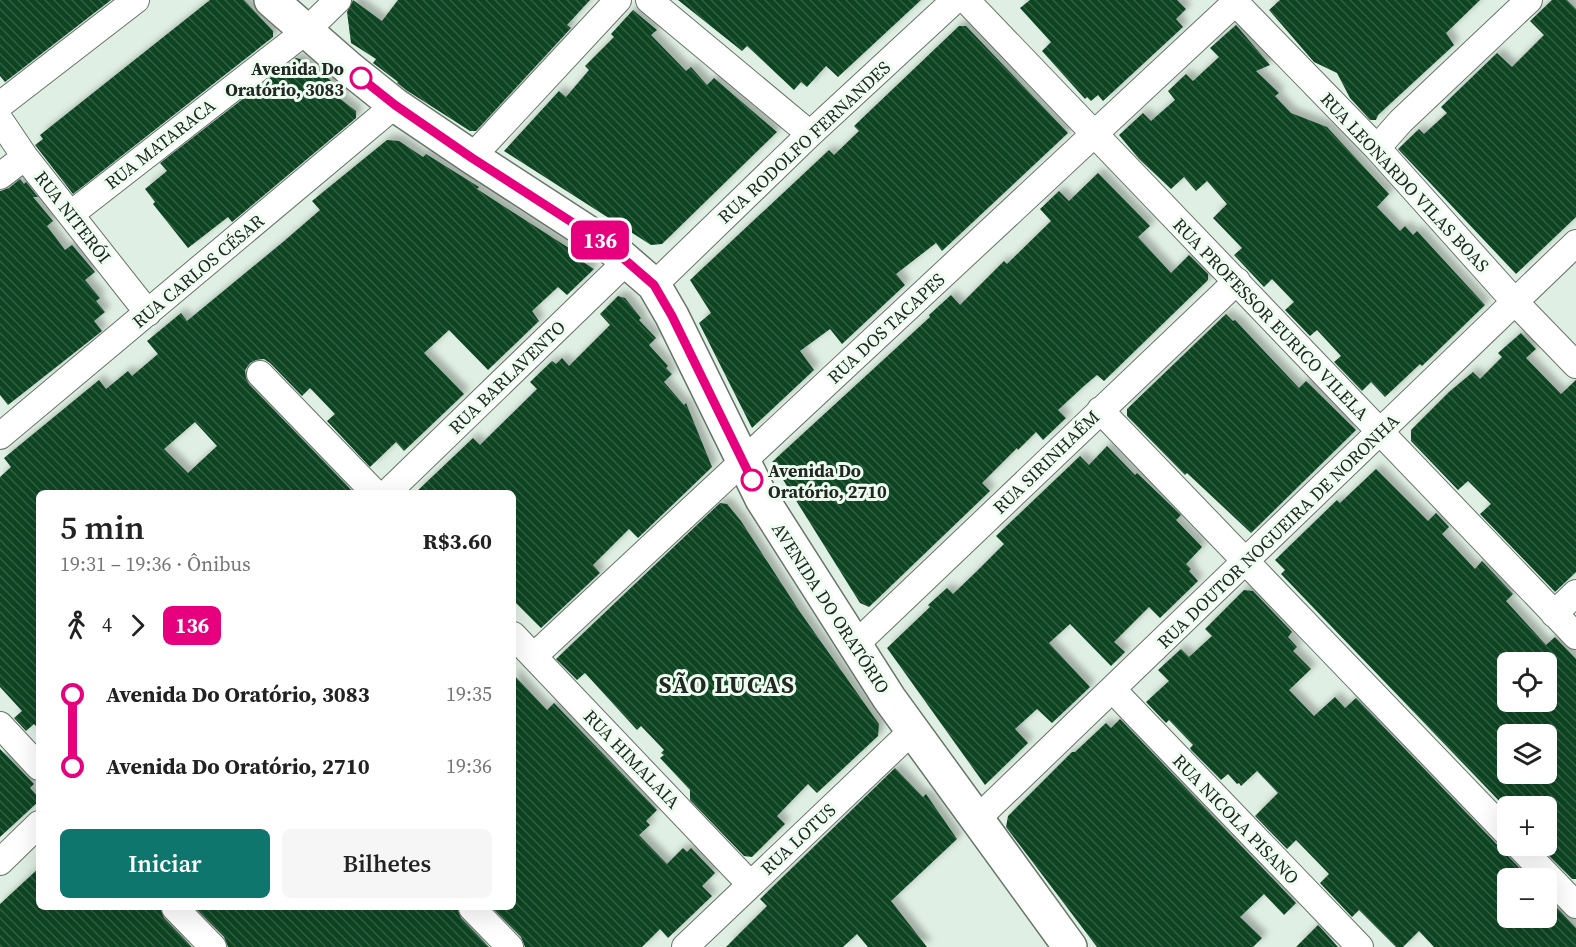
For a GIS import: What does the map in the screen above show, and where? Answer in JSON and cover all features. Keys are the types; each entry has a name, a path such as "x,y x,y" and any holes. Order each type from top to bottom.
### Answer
{"main road":[{"name":"AVENIDA DO ORATÓRIO","path":"271,0 395,105 472,158 580,226 627,260 654,285 672,316 762,499 912,731 978,818 1070,947"}],"street":[{"path":"0,105 136,0"},
{"name":"RUA MATARACA","path":"70,214 306,31 338,0"},
{"path":"472,158 618,0"},
{"path":"649,0 810,134"},
{"name":"RUA RODOLFO FERNANDES","path":"654,285 810,134 955,0"},
{"name":"RUA PROFESSOR EURICO VILELA","path":"966,0 1576,636"},
{"path":"1377,147 1401,121 1528,0"},
{"name":"RUA DOS TACAPES","path":"534,656 1235,1"},
{"name":"RUA LEONARDO VILAS BOAS","path":"1235,1 1377,147 1515,302 1576,365"},
{"name":"RUA CARLOS CÉSAR","path":"3,428 148,313 395,105"},
{"name":"RUA NITERÓI","path":"0,120 25,157 148,313"},
{"path":"0,176 25,157"},
{"name":"RUA DOUTOR NOGUEIRA DE NORONHA","path":"978,818 1576,243"},
{"name":"RUA BARLAVENTO","path":"390,490 627,260"},
{"name":"RUA SIRINHAÉM","path":"856,644 1237,281"},
{"path":"260,374 372,490"},
{"path":"1100,410 1497,823"},
{"path":"1554,614 1576,593"},
{"name":"RUA HIMALAIA","path":"516,638 750,884"},
{"name":"RUA NICOLA PISANO","path":"1113,690 1360,947"},
{"path":"0,725 36,763"},
{"name":"RUA LOTUS","path":"685,947 912,731"},
{"path":"0,862 36,827"},
{"path":"1529,856 1576,905"},
{"path":"177,910 213,947"},
{"path":"474,910 510,947"}],"building":[{"path":"0,0 111,0 5,82 0,76"},
{"path":"210,0 244,0 273,31 273,37 73,194 35,145 43,139 40,135"},
{"path":"353,0 382,21 398,0 590,0 567,25 571,28 476,131 470,131 406,90 373,63 376,59 351,43 347,12"},
{"path":"678,0 921,0 838,77 826,66 807,87 801,82 794,90 747,46 742,51"},
{"path":"1030,0 1177,0 1186,9 1176,19 1183,27 1103,101 1098,95 1091,101 1087,97 1085,99 1042,51 1051,42 1020,8"},
{"path":"1280,0 1480,0 1446,33 1454,45 1378,115 1376,120 1370,120 1350,98 1337,73 1314,62 1269,10"},
{"path":"1552,0 1567,0 1576,9 1576,217 1516,274 1398,149 1419,129 1424,134 1447,113 1441,107 1497,53 1512,67 1544,35 1530,21"},
{"path":"633,10 657,30 651,35 686,71 691,67 707,85 714,78 777,132 662,244 651,245 504,151 559,91 566,97 589,70 585,66 614,37 611,34"},
{"path":"1236,25 1270,65 1256,71 1279,93 1275,96 1291,113 1327,127 1389,194 1377,207 1400,231 1405,226 1413,235 1417,231 1485,305 1422,366 1420,364 1385,397 1371,382 1362,391 1334,362 1341,356 1317,330 1310,336 1285,310 1294,302 1272,279 1264,287 1234,255 1242,248 1213,218 1227,204 1207,181 1196,191 1184,177 1171,189 1139,159 1119,135 1143,113 1151,121 1175,100 1168,91 1186,74 1193,81 1219,57 1210,48"},
{"path":"959,26 966,26 1068,133 942,251 936,243 896,274 905,285 842,344 830,329 800,351 814,370 752,428 699,323 711,313 690,280 829,150 834,155 859,131 854,126"},
{"path":"296,58 320,74 322,72 344,94 339,98 356,111 356,118 232,222 228,217 188,248 153,204 155,202 145,189 167,171 160,163"},
{"path":"387,140 399,141 423,157 426,154 479,187 477,189 572,250 569,253 594,269 567,295 558,287 532,311 539,321 488,370 449,330 424,353 464,394 404,451 396,442 370,467 327,421 335,414 310,388 302,396 264,359 250,363 245,370 249,384 351,490 36,490 36,726 34,724 26,731 14,718 22,711 0,687 0,477 11,467 4,458 99,380 106,389 128,371 132,376 158,354 147,341 181,313 187,321 320,210 312,201","holes":["195,422 217,446 188,473 164,449"]},
{"path":"1098,173 1150,226 1138,237 1171,273 1189,255 1208,274 1208,280 1104,381 1097,375 1058,410 1066,418 1043,440 1036,432 1018,450 1017,448 982,483 990,491 869,607 860,603 772,462 951,295 960,305 1004,261 1007,264 1051,221 1040,209 1059,191 1069,201"},
{"path":"20,179 24,184 26,182 38,197 33,197 53,221 47,226 65,250 72,245 95,272 85,280 100,298 96,301 105,312 94,321 102,331 8,405 0,395 0,191 9,188"},
{"path":"618,296 625,298 641,318 639,320 656,338 649,345 668,366 666,368 672,374 664,382 684,405 686,403 712,467 638,538 629,529 593,565 600,573 541,628 516,603 516,490 418,490 473,438 480,445 537,389 530,382 552,361 556,364 562,358 569,366 610,325 600,314"},
{"path":"1226,314 1233,321 1235,320 1299,388 1306,381 1356,430 1251,533 1187,473 1185,475 1127,416 1127,409"},
{"path":"1521,333 1536,349 1526,358 1561,394 1576,380 1576,572 1555,592 1480,514 1491,504 1468,481 1458,490 1411,441 1411,430 1449,392 1473,372 1480,379 1502,357 1498,353"},
{"path":"1107,446 1135,475 1137,473 1181,515 1176,520 1202,547 1186,564 1198,581 1160,618 1149,607 1114,642 1125,652 1111,666 1070,624 1049,643 1090,687 1052,723 1037,709 1015,729 1028,743 985,785 887,648 947,588 953,594 976,572 1004,544 996,536 1080,456 1089,465"},
{"path":"1376,469 1428,521 1436,513 1449,527 1442,534 1475,569 1482,561 1513,594 1506,601 1546,645 1555,637 1576,659 1576,879 1572,879 1549,856 1557,856 1557,796 1497,796 1497,799 1281,574 1285,570 1275,560 1337,500 1340,503"},
{"path":"720,503 727,504 741,521 800,612 879,724 878,736 817,793 808,784 777,816 785,824 752,857 744,856 690,800 690,790 660,758 664,755 661,753 664,750 641,726 637,730 585,673 577,680 556,659"},
{"path":"1244,590 1253,591 1292,632 1288,637 1297,647 1293,651 1311,669 1289,690 1314,716 1335,697 1345,708 1356,698 1497,845 1497,856 1508,856 1519,868 1497,868 1497,928 1557,928 1557,908 1576,928 1576,947 1434,947 1419,931 1403,947 1396,947 1359,910 1352,917 1320,883 1329,874 1296,840 1287,849 1255,816 1278,793 1257,771 1241,786 1228,774 1221,780 1191,750 1193,745 1169,720 1166,723 1146,702 1169,681 1158,670 1181,649 1189,657 1212,636 1205,629"},
{"path":"516,677 547,710 554,703 657,810 646,821 650,825 639,835 667,864 683,848 687,852 691,848 715,873 702,886 712,896 668,938 660,929 642,947 525,947 521,937 494,910 516,910"},
{"path":"1120,719 1296,903 1284,915 1264,894 1240,917 1262,938 1253,947 1097,947 1006,827 1008,816 1072,752 1075,752 1106,723 1111,728"},
{"path":"0,749 34,784 30,788 36,795 36,804 0,837"},
{"path":"895,768 923,797 926,794 957,839 891,901 927,947 868,947 857,934 843,947 726,947 767,906 760,899"},
{"path":"36,871 36,910 161,910 164,918 192,947 0,947 0,904"},
{"path":"197,910 458,910 461,918 489,947 228,947 224,937"},
{"path":"1318,925 1338,947 1296,947"}],"bus line":[{"name":"136","path":"361,78 395,105 472,158 609,246 654,285 672,316 752,480"}],"place":[{"name":"Avenida Do Oratório, 3083","path":"361,78"},
{"name":"Avenida Do Oratório, 2710","path":"752,480"}],"district":[{"name":"SÃO LUCAS","path":"727,684"}]}
